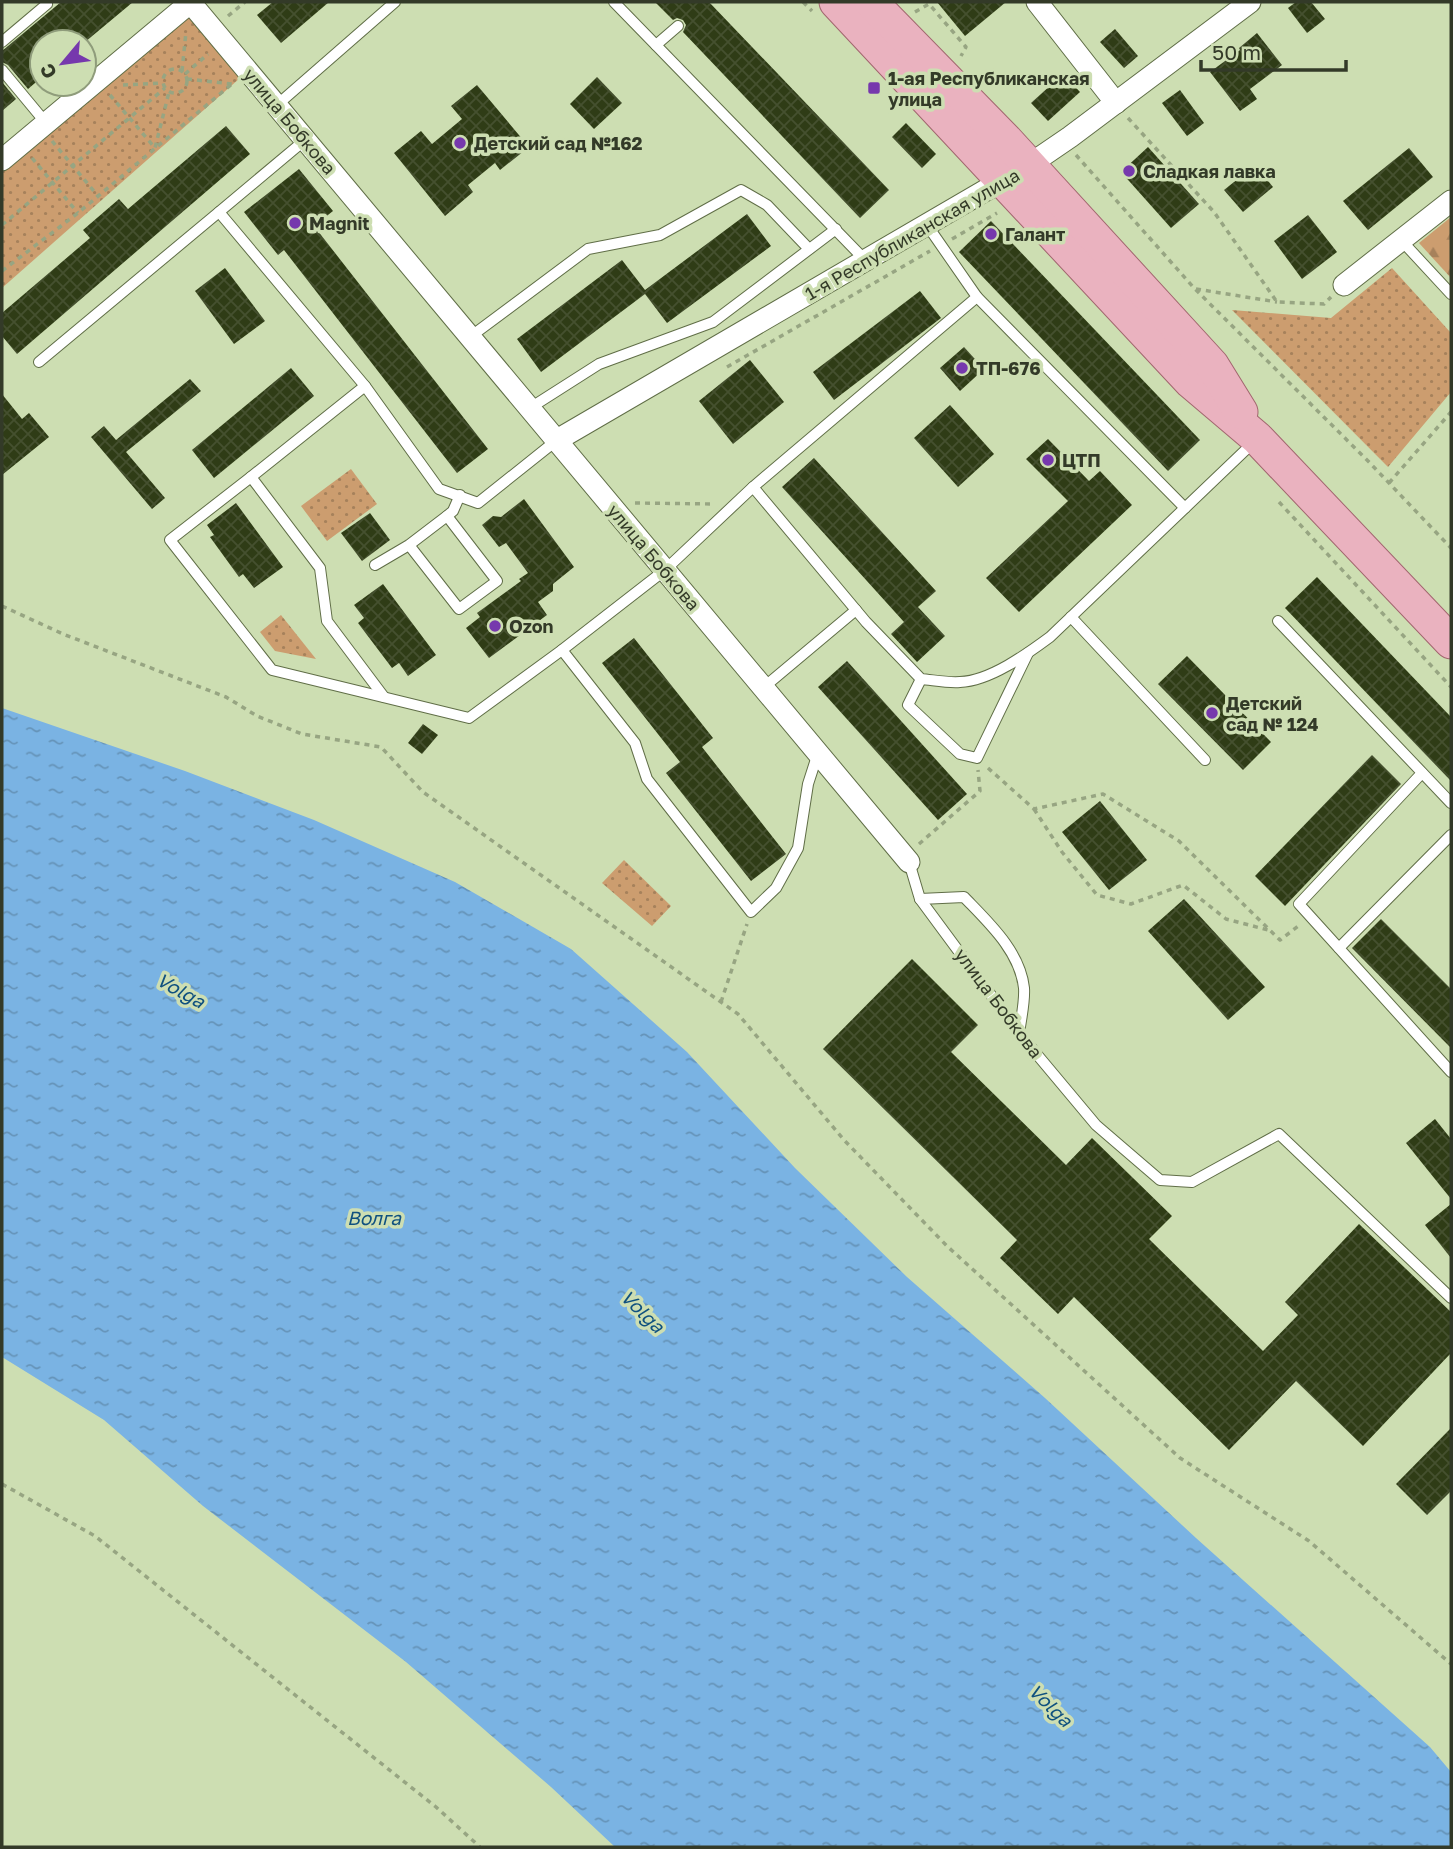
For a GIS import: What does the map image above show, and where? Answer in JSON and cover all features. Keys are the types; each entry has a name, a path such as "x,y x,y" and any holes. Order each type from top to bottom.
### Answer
{"main road":[{"path":"836,2 1010,186 1212,365 1257,438 1451,642"},
{"path":"871,2 1010,186"}],"street":[{"name":"улица Бобкова","path":"190,2 222,32 240,77 277,105 907,859"},
{"path":"98,79 190,2"},
{"path":"1037,2 1116,103"},
{"name":"1-я Республиканская улица","path":"557,440 927,225 1010,186 1250,2"},
{"path":"2,160 75,98"},
{"path":"1344,285 1451,201"}],"lane":[{"path":"2,42 47,4 46,2"},
{"path":"277,105 396,2"},
{"path":"614,2 866,261"},
{"path":"656,45 678,26"},
{"path":"2,70 43,125"},
{"path":"39,362 305,139"},
{"path":"470,337 588,249 660,235 741,190 767,205 809,249"},
{"path":"219,212 365,387 439,489 478,503 557,440"},
{"path":"927,225 977,297 1185,508"},
{"path":"530,408 599,364 713,322 836,229"},
{"path":"1401,240 1451,294"},
{"path":"365,387 170,540 272,670 469,718 665,570 737,500 977,297"},
{"path":"753,487 856,610 921,679 962,682 983,676 1028,653 1071,617 1257,438"},
{"path":"251,477 320,568 327,621 384,697"},
{"path":"374,565 410,545 447,516 460,495"},
{"path":"410,545 458,609 497,581 447,516"},
{"path":"764,688 856,610"},
{"path":"1071,617 1205,760"},
{"path":"1278,621 1451,803"},
{"path":"562,650 635,743 646,779 751,912 776,888 798,848 808,784 818,753"},
{"path":"921,679 908,705 960,754 977,758 1028,653"},
{"path":"1422,773 1299,904 1451,1072"},
{"path":"1339,948 1451,835"},
{"name":"улица Бобкова","path":"907,859 920,899 1019,1032 1096,1125 1160,1180 1192,1182 1279,1134 1451,1298"},
{"path":"920,899 964,897 987,920 1014,956 1024,988 1019,1032"}],"path":[{"path":"190,2 184,75 184,90 176,94 167,90 163,83 164,75 170,70 184,75 240,77"},
{"path":"184,75 245,2"},
{"path":"910,7 915,12 929,4 966,47 959,60"},
{"path":"2,271 78,213 240,77"},
{"path":"98,80 111,86 163,83"},
{"path":"98,81 156,148"},
{"path":"2,225 167,90"},
{"path":"156,148 167,90"},
{"path":"1116,103 1214,212 1277,302"},
{"path":"43,125 72,166 98,196"},
{"path":"20,144 78,213"},
{"path":"1075,154 1194,288 1451,548"},
{"path":"717,372 941,245 1010,186"},
{"path":"1194,288 1277,302 1324,304 1344,285"},
{"path":"1389,483 1451,412"},
{"path":"598,489 627,503 718,504 737,500"},
{"path":"2,606 63,634 226,697 257,716 302,734 381,747 423,792 738,1014 844,1140 947,1246 1181,1458 1309,1541 1451,1664"},
{"path":"977,758 1034,809 1062,852 1097,895 1131,904 1183,886 1227,919 1270,930"},
{"path":"907,859 980,790 977,758"},
{"path":"1034,809 1103,794 1179,841 1280,940 1311,917"},
{"path":"721,1002 751,912"},
{"path":"2,1484 95,1536 436,1807 480,1847"}],"green space":[{"path":"190,2 248,71 2,288 2,160 76,98 98,98 98,79"},
{"path":"1451,217 1451,278 1419,243"},
{"path":"1392,268 1451,333 1451,392 1388,467 1232,310 1331,318"},
{"path":"351,469 377,504 327,541 301,506"},
{"path":"281,615 316,659 275,651 260,632"},
{"path":"624,860 671,906 652,926 602,883"}],"water":[{"name":"Волга","path":"2,708 185,771 314,820 455,882 571,949 687,1052 795,1168 907,1277 1045,1398 1196,1538 1430,1747 1451,1772 1451,1847 615,1847 551,1787 406,1662 203,1506 104,1420 2,1357"}],"building":[{"path":"61,2 133,2 98,31 98,28 30,28"},
{"path":"273,2 329,2 281,43 257,15"},
{"path":"655,2 709,2 889,190 860,218 683,32 686,25 683,20 673,20"},
{"path":"937,2 1006,2 965,36"},
{"path":"1296,2 1311,2 1325,19 1307,33 1288,8"},
{"path":"28,29 28,89 8,65 2,62 2,51"},
{"path":"1115,29 1138,56 1124,68 1100,42"},
{"path":"1257,33 1282,65 1250,89 1257,99 1240,111 1210,72 1240,50 1239,48"},
{"path":"1063,74 1080,92 1048,121 1031,103"},
{"path":"597,77 622,103 594,129 570,104"},
{"path":"2,82 16,99 2,111"},
{"path":"477,85 529,147 500,170 495,163 468,185 473,192 445,216 394,153 421,131 432,144 462,119 451,106"},
{"path":"1180,90 1204,123 1187,136 1162,103"},
{"path":"906,123 936,154 922,168 892,137"},
{"path":"226,126 250,154 17,354 2,336 2,313 90,238 83,230 119,199 128,209"},
{"path":"1148,147 1199,204 1171,228 1121,172"},
{"path":"1409,148 1433,177 1368,230 1343,201"},
{"path":"1255,165 1273,187 1243,212 1224,190"},
{"path":"299,169 333,211 314,226 488,449 457,473 284,250 278,255 244,212"},
{"path":"747,214 771,246 667,323 645,294 541,372 517,339 622,260 645,290"},
{"path":"1308,215 1337,252 1302,279 1274,241"},
{"path":"991,221 1200,440 1168,471 959,252"},
{"path":"225,268 265,321 234,344 195,291"},
{"path":"920,291 941,318 834,400 813,372"},
{"name":"ТП-676","path":"964,347 984,369 960,391 940,368"},
{"path":"750,360 784,402 733,444 699,401"},
{"path":"291,368 314,396 214,478 192,450"},
{"path":"190,379 201,391 126,452 165,498 152,509 91,437 104,426 116,440"},
{"path":"2,394 22,419 29,413 49,437 2,475"},
{"path":"950,405 994,454 958,487 914,438"},
{"path":"1048,439 1089,481 1100,471 1132,505 1019,612 986,578 1068,501 1026,459"},
{"path":"814,458 936,591 918,607 945,636 917,662 891,634 904,622 782,487"},
{"path":"524,499 574,567 553,584 553,591 538,602 547,615 489,658 466,628 480,617 477,613 528,573 506,543 499,547 482,525 493,516 501,517"},
{"path":"236,503 283,567 254,588 243,574 239,577 210,537 214,535 207,525"},
{"path":"370,513 390,540 362,561 341,533"},
{"path":"1317,577 1451,717 1451,781 1285,608"},
{"path":"383,584 436,655 408,676 399,663 392,668 358,623 364,618 354,605"},
{"path":"634,638 713,738 702,747 786,854 751,881 666,773 680,762 602,663"},
{"path":"1187,656 1271,742 1243,770 1158,684"},
{"path":"847,661 967,794 938,820 818,687"},
{"path":"423,724 438,735 422,754 408,743"},
{"path":"1372,755 1401,784 1285,906 1255,876"},
{"path":"1100,801 1147,860 1109,890 1062,832"},
{"path":"1184,899 1265,987 1228,1020 1148,931"},
{"path":"1381,919 1451,989 1451,1048 1352,948"},
{"path":"912,959 978,1025 951,1052 1066,1165 1092,1138 1172,1216 1149,1239 1263,1351 1298,1315 1285,1302 1359,1224 1451,1312 1451,1353 1363,1446 1296,1381 1229,1450 1074,1297 1058,1314 1000,1258 1017,1240 823,1049"},
{"path":"1435,1119 1451,1139 1451,1199 1406,1143"},
{"path":"1451,1204 1451,1258 1425,1225"},
{"path":"1451,1428 1451,1491 1427,1515 1396,1484"}],"place":[{"name":"1-ая Республиканская улица","path":"874,88"},
{"name":"Детский сад №162","path":"460,143"},
{"name":"Сладкая лавка","path":"1129,171"},
{"name":"Magnit","path":"295,223"},
{"name":"Галант","path":"991,234"},
{"name":"ТП-676","path":"962,368"},
{"name":"ЦТП","path":"1048,460"},
{"name":"Ozon","path":"495,626"},
{"name":"Детский сад № 124","path":"1212,713"}],"water label":[{"name":"Volga","path":"181,990"},
{"name":"Volga","path":"643,1311"},
{"name":"Volga","path":"1051,1705"}]}
